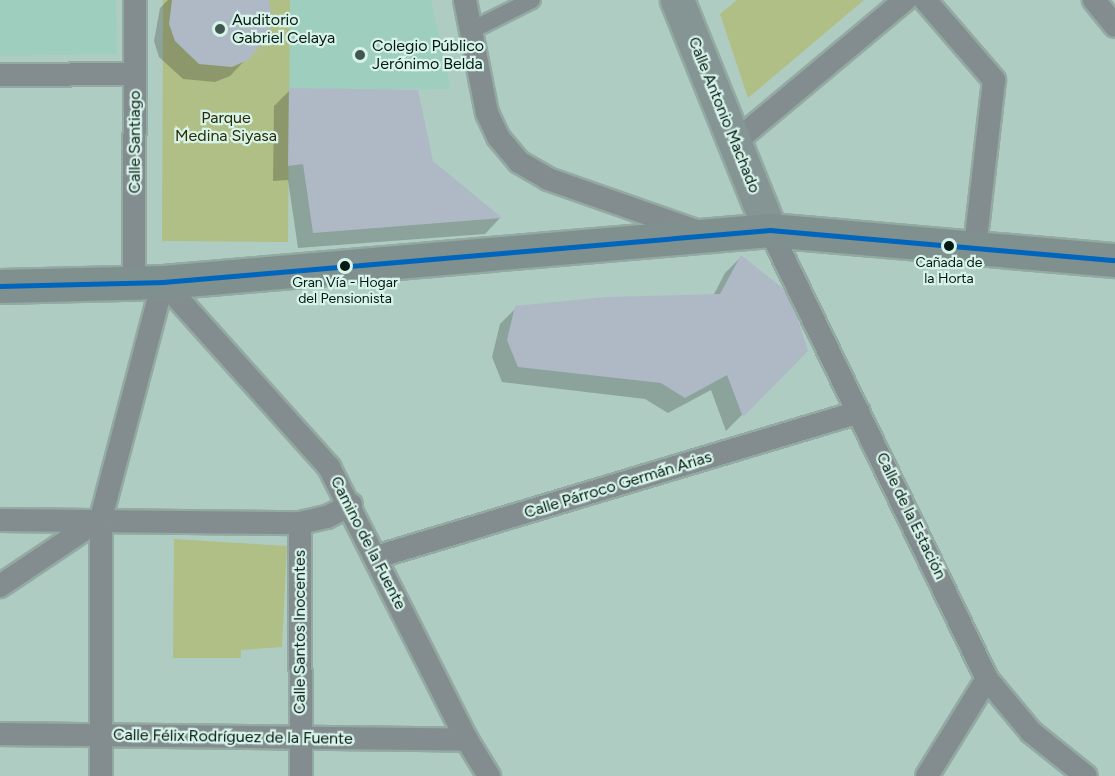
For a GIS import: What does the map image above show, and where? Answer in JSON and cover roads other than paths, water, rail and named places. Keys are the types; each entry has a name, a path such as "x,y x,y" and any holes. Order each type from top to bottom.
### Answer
{"main road":[{"name":"Calle Antonio Machado","path":"680,1 770,230"},
{"path":"0,286 149,283 770,230 1115,260"}],"street":[{"name":"Calle Santiago","path":"100,776 101,518 149,283 135,74 135,0"},
{"path":"465,0 487,113 498,137 519,162 548,179 706,234"},
{"path":"470,31 532,0"},
{"path":"735,142 905,0"},
{"path":"925,0 994,80 975,247"},
{"path":"1094,0 1115,26"},
{"path":"0,75 135,74"},
{"name":"Calle de la Estación","path":"770,230 987,679 1031,732 1086,776"},
{"name":"Camino de la Fuente","path":"149,283 329,467 351,506 467,740 489,776"},
{"name":"Calle Párroco Germán Arias","path":"376,557 859,412"},
{"path":"0,520 101,518 300,524 327,517 351,506"},
{"path":"0,586 101,518"},
{"name":"Calle Santos Inocentes","path":"300,524 301,776"},
{"path":"927,776 987,679"},
{"name":"Calle Félix Rodríguez de la Fuente","path":"0,734 467,740"}],"place":[{"name":"Auditorio Gabriel Celaya","path":"220,29"},
{"name":"Colegio Público Jerónimo Belda","path":"360,55"},
{"name":"Cañada de la Horta","path":"949,246"},
{"name":"Gran Vía - Hogar del Pensionista","path":"345,266"}],"park label":[{"name":"Parque Medina Siyasa","path":"226,127"}]}
